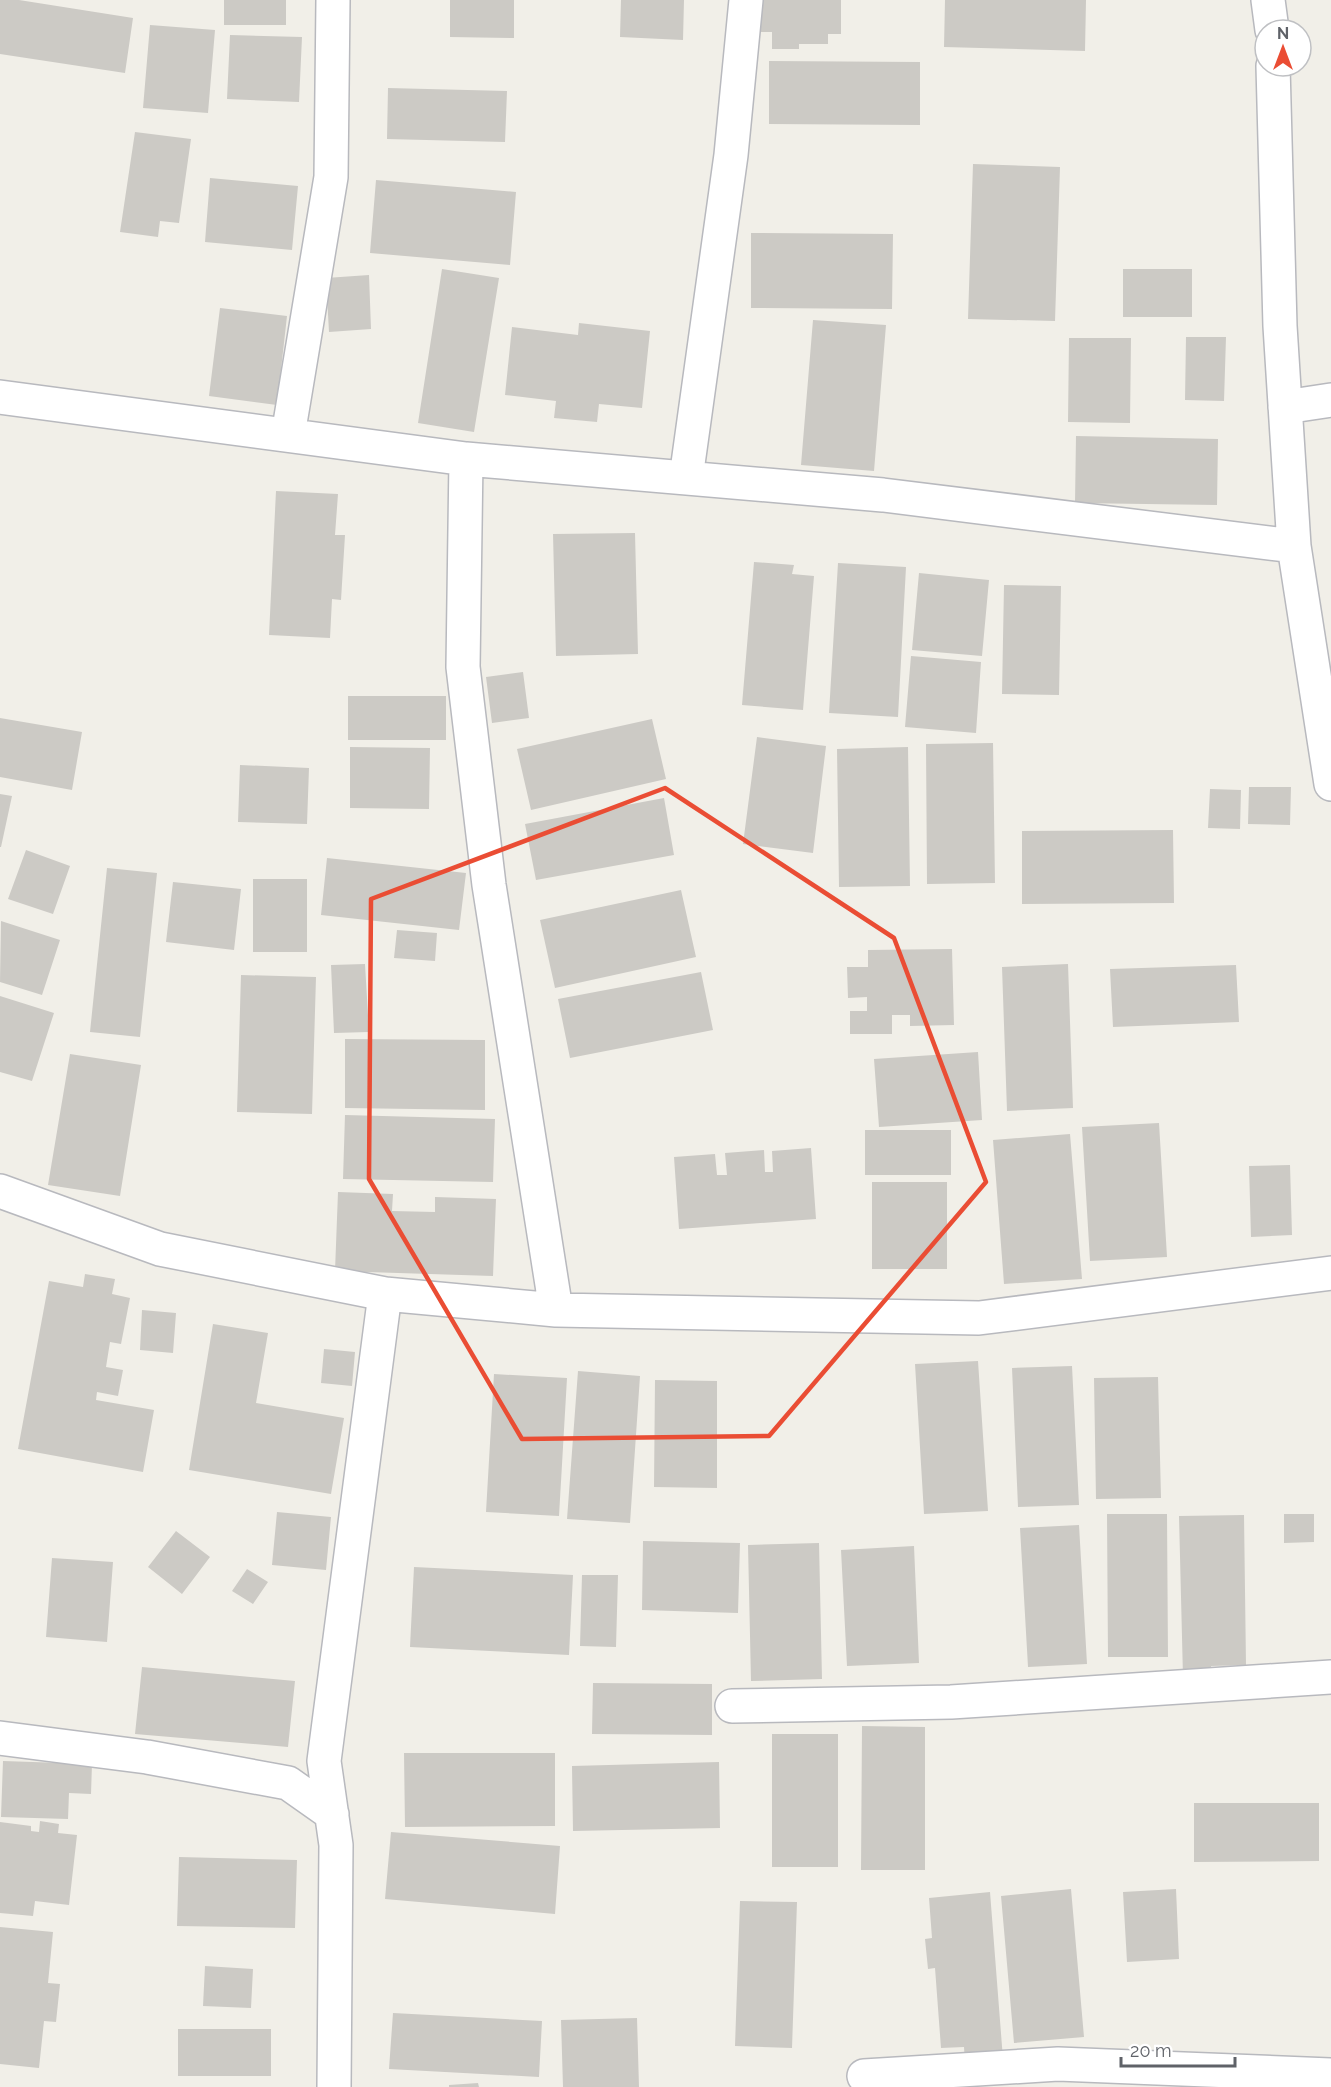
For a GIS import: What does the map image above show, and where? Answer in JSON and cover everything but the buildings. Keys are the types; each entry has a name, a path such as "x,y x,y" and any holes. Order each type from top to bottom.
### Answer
{"street":[{"path":"288,435 331,177 333,0"},
{"path":"686,478 730,155 746,0"},
{"path":"1268,0 1270,18"},
{"path":"1273,78 1280,326 1294,546 1331,784"},
{"path":"0,397 466,459 883,495 1294,546"},
{"path":"1286,407 1331,400"},
{"path":"466,459 462,667 489,885 556,1310"},
{"path":"0,1191 160,1249 385,1294 556,1310 979,1318 1331,1273"},
{"path":"334,2087 336,1845 324,1761 385,1294"},
{"path":"732,1706 951,1702 1331,1677"},
{"path":"0,1738 147,1757 288,1783 332,1814"},
{"path":"864,2076 1058,2064 1331,2075"}],"highlighted area":[{"path":"665,788 894,938 986,1182 769,1436 522,1439 369,1179 371,899"}]}
